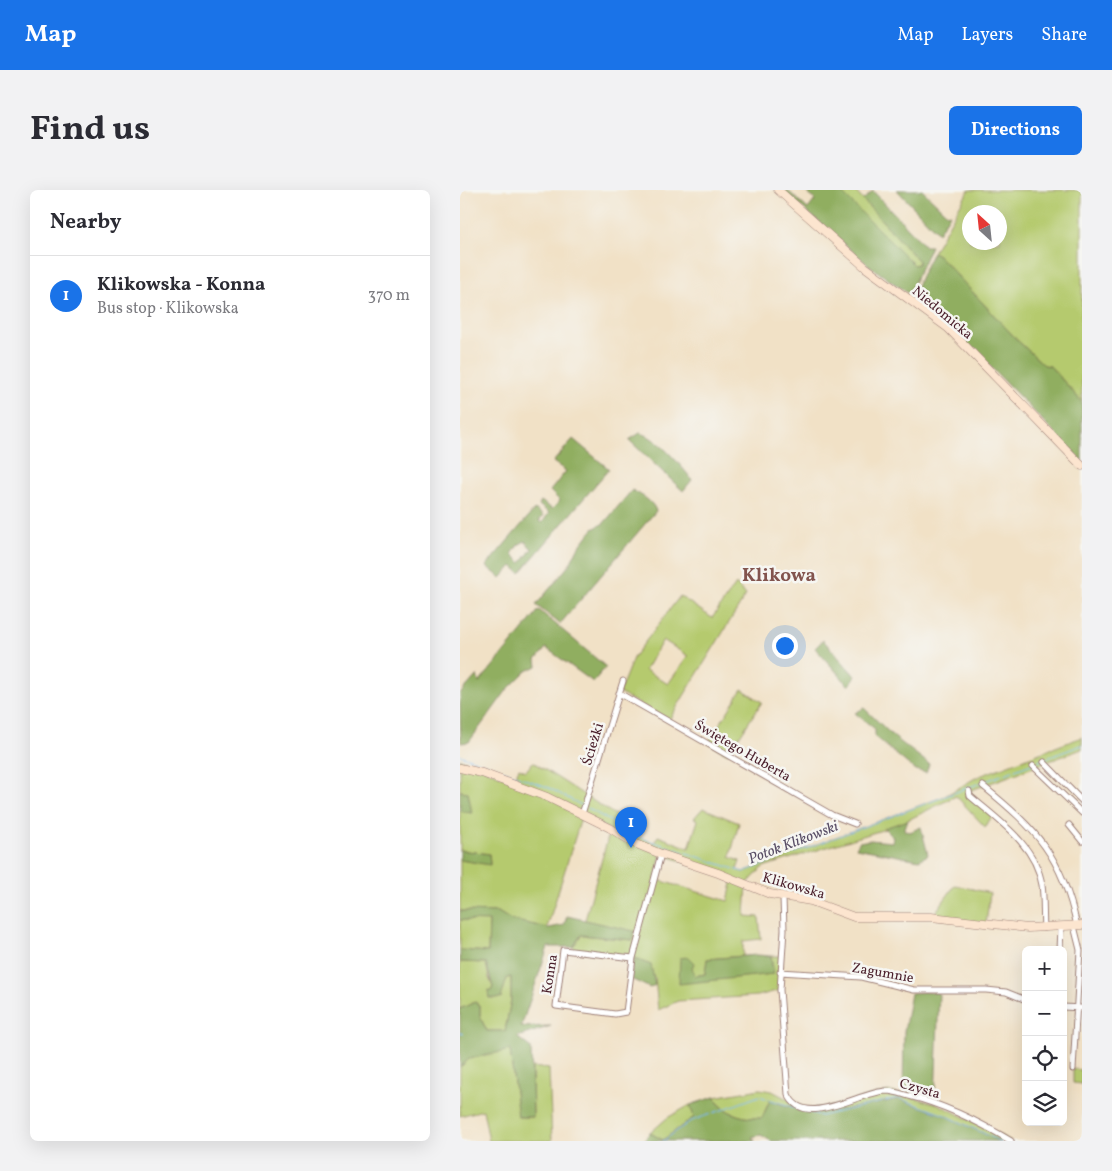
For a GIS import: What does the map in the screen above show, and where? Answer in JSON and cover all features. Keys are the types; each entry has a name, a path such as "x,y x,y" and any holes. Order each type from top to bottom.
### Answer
{"street":[{"name":"Niedomicka","path":"778,190 865,267 948,328 1082,466"},
{"name":"Ścieżki","path":"583,809 623,681"},
{"name":"Świętego Huberta","path":"619,693 832,815 855,824"},
{"path":"1044,762 1082,801"},
{"path":"1033,766 1082,813"},
{"name":"Klikowska","path":"460,768 482,773 547,798 583,809 634,843 661,854 783,897 811,901 854,917 931,917 1044,929 1078,926"},
{"path":"984,786 1018,816 1046,847 1060,869 1071,897 1078,926 1080,950 1079,1008 1073,1069"},
{"path":"969,791 970,796 1010,830 1034,863 1042,883 1044,929"},
{"path":"1069,825 1082,841"},
{"name":"Konna","path":"633,958 563,950 556,1006 615,1014 626,1012 633,958 661,854"},
{"path":"780,972 784,930 783,897"},
{"path":"1060,946 1061,927"},
{"name":"Zagumnie","path":"780,972 861,977 914,990 986,990 1006,992 1022,998"},
{"name":"Czysta","path":"780,972 788,1094 791,1100 804,1108 824,1110 868,1094 888,1091 959,1112 1011,1141"}],"green space":[{"path":"782,190 787,190 808,209 815,200 804,190 839,190 914,265 918,264 919,261 863,200 873,191 925,246 931,246 909,294 867,264"},
{"path":"839,190 854,190 919,261 918,264 914,265"},
{"path":"897,190 922,190 946,213 950,214 938,233"},
{"path":"969,190 1082,190 1082,402 1050,366 1044,365 1018,341 939,256 933,252"},
{"path":"933,252 939,256 1018,341 1044,365 1050,366 1082,402 1082,461 950,325 916,299 914,296 920,278"},
{"path":"640,433 661,445 692,480 683,491 629,440"},
{"path":"573,439 609,469 520,573 512,566 501,578 486,566 535,509 543,516 539,521 542,523 549,513 539,505 541,501 552,509 560,501 550,491 566,471 553,462","holes":["525,541 532,549 521,563 512,554 518,545"]},
{"path":"632,490 649,501 656,511 560,624 536,605 570,564 578,548 593,529 604,523"},
{"path":"736,584 746,595 669,720 619,693 633,658 680,596 712,618","holes":["663,640 688,656 668,684 645,670"]},
{"path":"539,610 606,667 593,682 546,648 536,660 537,666 525,672 507,690 469,742 461,743 460,694 477,675 479,683"},
{"path":"823,640 855,676 849,686 815,648"},
{"path":"742,689 762,702 728,754 708,743"},
{"path":"864,708 894,737 929,764 926,773 915,770 875,737 875,729 855,713"},
{"path":"1082,737 1082,749 969,791 993,815 985,827 956,796 898,825 763,867 747,884 745,916 759,917 761,939 743,941 743,956 707,959 705,974 695,976 692,968 679,983 773,974 771,956 781,956 780,990 758,996 678,1001 658,1010 655,978 639,959 576,951 573,947 581,935 633,940 634,932 585,920 610,830 582,815 547,928 511,920 498,912 460,911 460,860 490,864 489,854 460,850 460,811 471,813 468,792 460,791 460,759 513,781 519,768 526,771 533,762 637,829 635,835 654,843 658,836 689,848 698,820 694,818 703,808 739,823 730,857 740,861 737,870 743,872 945,796 977,777","holes":["661,854 733,879 728,901 655,879"]},
{"path":"460,791 468,792 472,813 460,811"},
{"path":"908,820 904,830 910,832 921,827 928,855 919,860 856,848 859,842 870,840 892,842 893,837 884,828"},
{"path":"460,850 489,854 490,865 460,860"},
{"path":"955,885 990,893 986,924 937,918 935,913"},
{"path":"460,911 498,912 511,920 549,928 564,925 567,916 634,931 633,940 581,935 573,947 548,947 521,1027 551,1026 517,1037 531,1048 533,1117 518,1117 510,1050 469,1059 460,1067 460,1009 475,1002 480,1006 480,1017 487,1031 505,1031 511,1000 511,977 507,978 501,998 489,998 488,990 491,991 493,987 486,963 460,962 460,950 488,952 489,921 460,920"},
{"path":"460,920 489,920 488,952 460,950"},
{"path":"757,955 771,956 773,974 679,984 680,958 688,957 694,963 692,968 695,976 705,974 707,959"},
{"path":"633,958 651,965 655,985 650,988 631,979"},
{"path":"460,962 486,963 493,987 491,991 488,990 489,998 507,978 511,977 511,1000 505,1031 487,1031 480,1017 480,1006 475,1002 460,1009"},
{"path":"911,993 939,993 935,1100 903,1090 904,1032"},
{"path":"510,1049 518,1117 533,1117 532,1067 549,1069 552,1141 489,1141 483,1110 460,1116 460,1067 469,1059"},
{"path":"1073,1069 1082,1070 1082,1084 1073,1083"},
{"path":"760,1089 772,1091 799,1105 787,1106 770,1100 762,1118 748,1118 723,1108 714,1097"},
{"path":"888,1091 938,1104 1011,1141 1000,1141 947,1116 899,1099 843,1110 833,1106"},
{"path":"714,1097 723,1108 735,1114 755,1118 762,1118 770,1100 787,1106 799,1105 808,1109 833,1106 843,1110 899,1099 947,1116 1000,1141 771,1141 761,1135 752,1137 755,1141 644,1141 650,1133 663,1140 694,1117 690,1105"},
{"path":"690,1105 694,1117 663,1140 650,1133 667,1118"}],"waterway":[{"name":"Potok Klikowski","path":"587,808 639,837 743,872 1082,745"},
{"name":"Potok Klikowski","path":"460,755 547,787 583,806"},
{"path":"663,1141 689,1122 759,1096 821,1116 898,1098 945,1115 1000,1141"}],"place":[{"name":"Klikowska - Konna","path":"631,848"}],"district":[{"name":"Klikowa","path":"779,574"}]}
